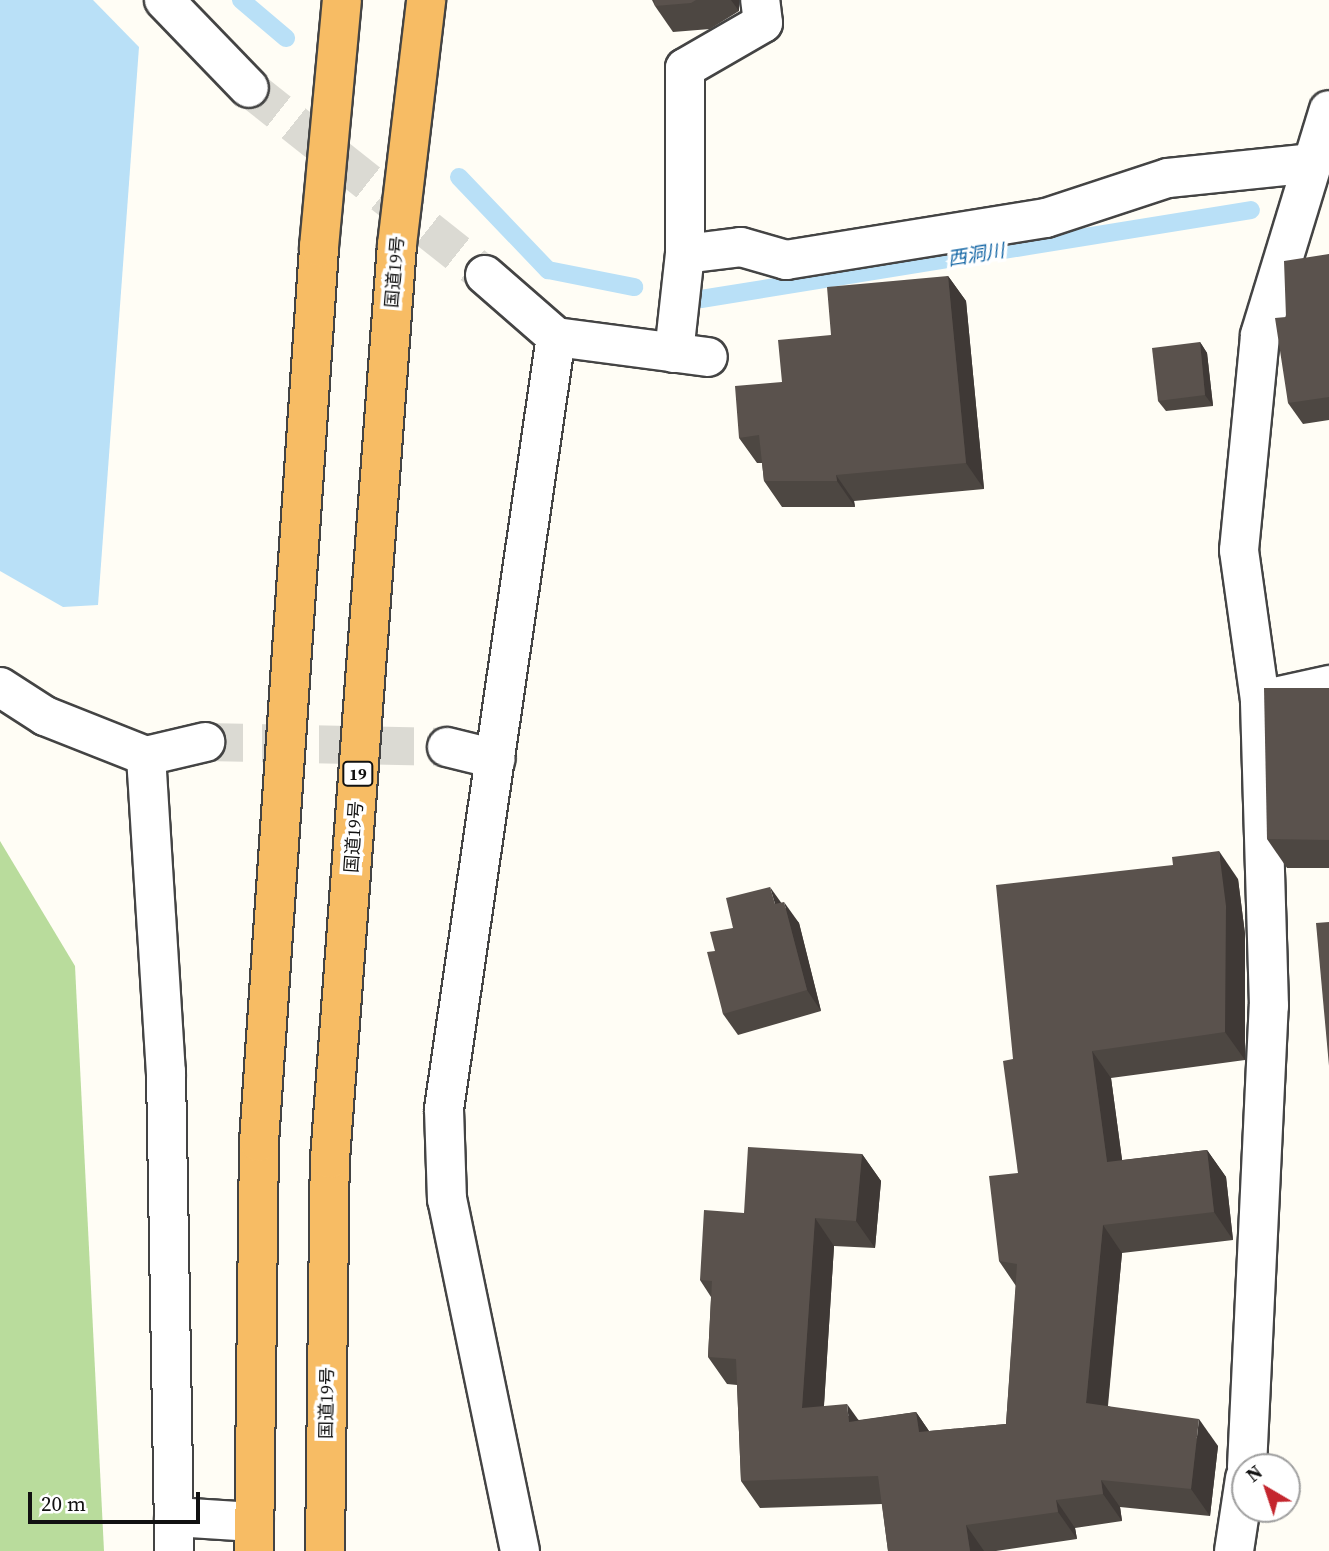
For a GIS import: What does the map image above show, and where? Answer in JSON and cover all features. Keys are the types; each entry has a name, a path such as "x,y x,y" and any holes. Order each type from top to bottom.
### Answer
{"highway":[{"path":"254,1537 259,1142 319,247 342,0"},
{"name":"国道19号","path":"326,1551 330,1159 397,245 426,0"}],"street":[{"path":"164,0 249,88"},
{"path":"485,275 556,337 691,355 685,254 685,68 763,23 760,0"},
{"path":"1248,1453 1269,1006 1260,700 1239,550 1260,335 1329,110"},
{"path":"685,254 741,247 786,260 1046,218 1168,178 1313,163"},
{"path":"520,1551 447,1200 444,1109 556,337"},
{"path":"1260,700 1329,685"},
{"path":"0,687 45,716 146,756 205,743"},
{"path":"447,747 496,759"},
{"path":"146,756 166,1072 174,1534 254,1537"},
{"path":"1234,1551 1238,1523"}],"green space":[{"path":"0,841 75,966 104,1551 0,1551"}],"water":[{"path":"0,0 93,0 139,47 98,605 63,607 0,571"}],"building":[{"path":"654,0 696,0 691,3 655,6"},
{"path":"1329,254 1329,397 1288,403 1275,318 1286,317 1284,261"},
{"path":"948,276 966,463 836,475 837,481 764,481 759,435 739,438 735,386 782,382 778,340 831,335 827,287"},
{"path":"1200,342 1205,395 1158,401 1152,348"},
{"path":"1264,688 1329,688 1329,840 1267,839"},
{"path":"1219,851 1226,906 1225,1032 1092,1051 1107,1162 1207,1150 1214,1212 1103,1225 1086,1403 1199,1419 1191,1489 1101,1480 1103,1494 1056,1500 1058,1512 966,1525 970,1551 888,1551 878,1476 741,1481 736,1359 708,1357 712,1281 700,1280 704,1210 744,1213 748,1147 862,1154 856,1221 815,1218 802,1408 847,1404 849,1422 916,1412 919,1432 1006,1424 1017,1264 999,1261 989,1176 1018,1173 1003,1061 1013,1059 996,885 1173,865 1172,857"},
{"path":"770,887 775,904 784,902 807,990 723,1014 707,952 715,951 710,932 733,928 726,898"},
{"path":"1329,922 1329,1066 1316,923"}],"waterway":[{"name":"西洞川","path":"241,0 286,38"},
{"name":"西洞川","path":"459,177 548,270 634,287"},
{"name":"西洞川","path":"701,299 1251,210"}],"tunnel":[{"path":"249,88 485,275"},
{"path":"205,742 447,747"}]}
